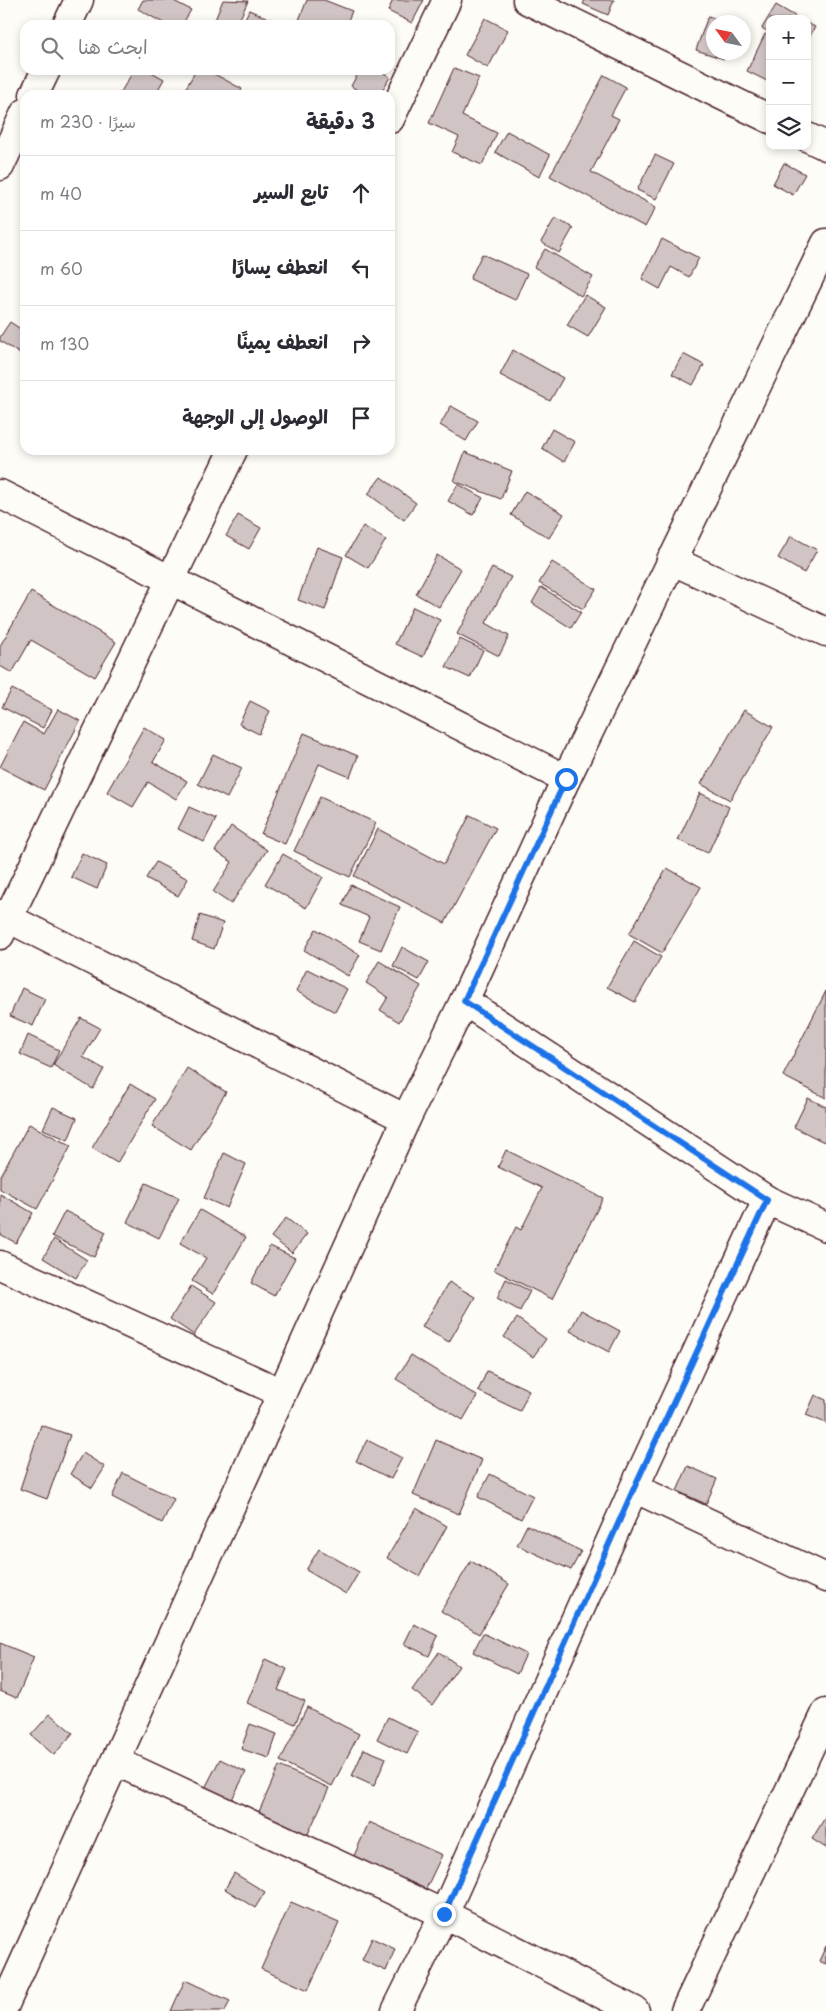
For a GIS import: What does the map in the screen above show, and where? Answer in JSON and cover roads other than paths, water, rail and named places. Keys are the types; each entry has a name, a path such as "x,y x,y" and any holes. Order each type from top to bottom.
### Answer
{"street":[{"path":"69,20 79,0"},
{"path":"395,108 446,0"},
{"path":"527,0 766,117"},
{"path":"36,90 44,75"},
{"path":"0,166 20,124"},
{"path":"811,139 826,146"},
{"path":"2,2011 406,1118 464,1001 566,779 671,560 826,243"},
{"path":"231,455 172,580 3,922 406,1118"},
{"path":"0,494 566,779"},
{"path":"671,560 826,632"},
{"path":"464,1001 767,1200 826,1227"},
{"path":"396,2011 444,1914 634,1488 767,1200"},
{"path":"0,1265 282,1393"},
{"path":"634,1488 826,1578"},
{"path":"685,2011 826,1713"},
{"path":"115,1760 444,1914 635,2011"}]}
